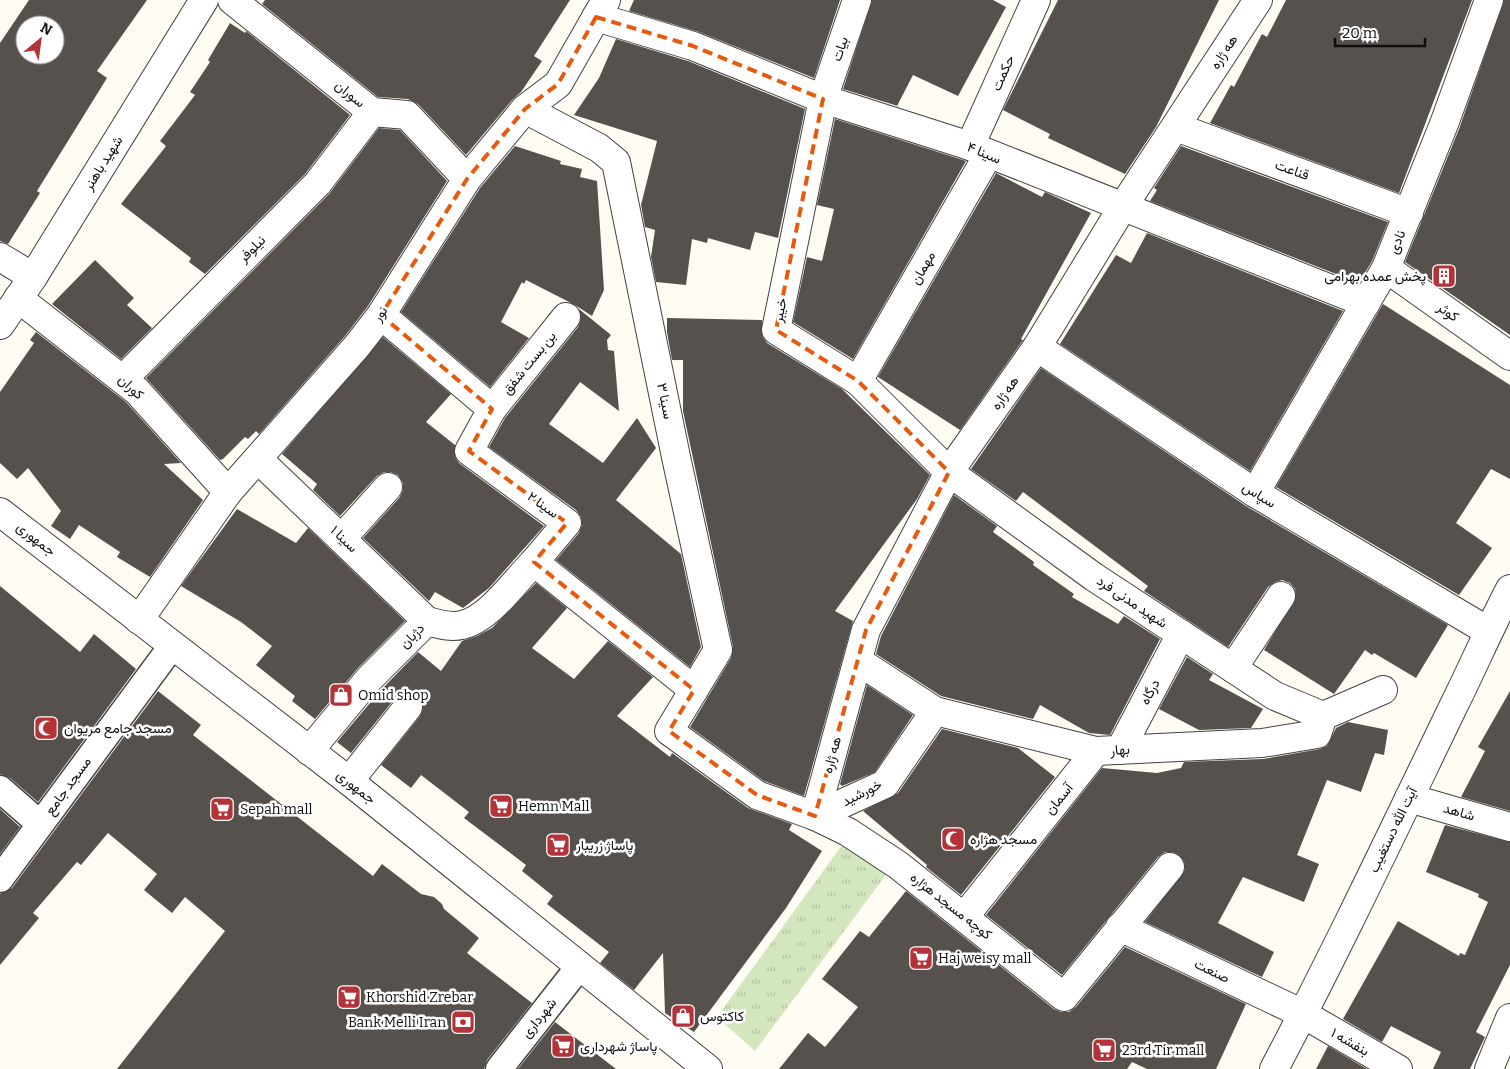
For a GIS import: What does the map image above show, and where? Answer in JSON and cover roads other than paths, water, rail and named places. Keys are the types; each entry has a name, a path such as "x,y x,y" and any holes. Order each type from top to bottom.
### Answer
{"street":[{"name":"شهید باهنر","path":"0,325 204,0"},
{"name":"سوران","path":"232,0 372,112 407,115 467,179"},
{"name":"بیات","path":"823,99 857,0"},
{"name":"حکمت","path":"979,151 1036,0"},
{"name":"هه ژاره","path":"815,816 866,630 949,472 1037,346 1122,208 1258,0"},
{"name":"نادی","path":"1255,494 1386,268 1409,213 1489,0"},
{"name":"سینا ۴","path":"601,9 823,99 979,151 1366,303"},
{"name":"نور","path":"139,620 228,492 259,460 357,346 380,315 467,179 525,109 558,84 601,9"},
{"name":"خیبر","path":"823,99 776,330 858,381 949,472"},
{"name":"سینا ۳","path":"525,109 599,148 616,162 676,457 718,650 669,731"},
{"name":"نیلوفر","path":"123,379 318,183 372,112"},
{"name":"قناعت","path":"1176,127 1409,213"},
{"name":"مهمان","path":"858,381 979,151"},
{"name":"کوران","path":"0,256 25,287 137,391 228,492"},
{"name":"کوثر","path":"1386,268 1510,356"},
{"path":"380,315 492,409"},
{"name":"بن بست شفق","path":"492,409 566,318"},
{"name":"سپاس","path":"1037,346 1255,494 1488,631"},
{"name":"سینا ۲","path":"492,409 469,451 567,523 534,562"},
{"name":"سینا ۱","path":"259,460 427,621"},
{"name":"شهید مدنی فرد","path":"949,472 1094,577 1275,696 1324,716"},
{"path":"342,538 388,487"},
{"name":"جمهوری","path":"0,512 349,781 708,1069"},
{"path":"534,562 694,690"},
{"name":"دژبان","path":"309,751 370,679 427,621 443,625 460,626 481,618 534,562"},
{"name":"آیت الله دستغیب","path":"1274,1069 1462,691 1488,631 1510,589"},
{"path":"1232,668 1281,596"},
{"name":"درگاه","path":"1108,751 1181,634"},
{"name":"مسجد جامع","path":"0,879 172,646"},
{"name":"بهار","path":"858,662 935,711 1108,751 1262,744 1317,734 1324,716"},
{"path":"1324,716 1383,690"},
{"path":"349,781 408,706"},
{"name":"خورشید","path":"815,816 885,784 935,711"},
{"name":"کوچه مسجد هژاره","path":"669,731 757,794 815,816 848,832 898,865 1064,997 1170,867"},
{"name":"آسمان","path":"964,916 1108,751"},
{"path":"0,789 40,824"},
{"name":"شاهد","path":"1409,798 1510,827"},
{"name":"صنعت","path":"1120,927 1303,1014"},
{"name":"شهرداری","path":"499,1069 579,967"},
{"name":"بنفشه ۱","path":"1303,1014 1398,1069"},
{"path":"1488,1069 1510,1018"}],"place":[{"name":"پخش عمده بهرامی","path":"1444,276"},
{"name":"Omid shop","path":"341,695"},
{"name":"مسجد جامع مریوان","path":"46,728"},
{"name":"Hemn Mall","path":"501,806"},
{"name":"Sepah mall","path":"222,809"},
{"name":"مسجد هژاره","path":"953,839"},
{"name":"پاساژ زریبار","path":"558,845"},
{"name":"Haj weisy mall","path":"921,958"},
{"name":"Khorshid Zrebar","path":"349,997"},
{"name":"کاکتوس","path":"683,1016"},
{"name":"Bank Melli Iran","path":"463,1022"},
{"name":"پاساژ شهرداری","path":"563,1046"},
{"name":"23rd Tir mall","path":"1104,1050"}]}
